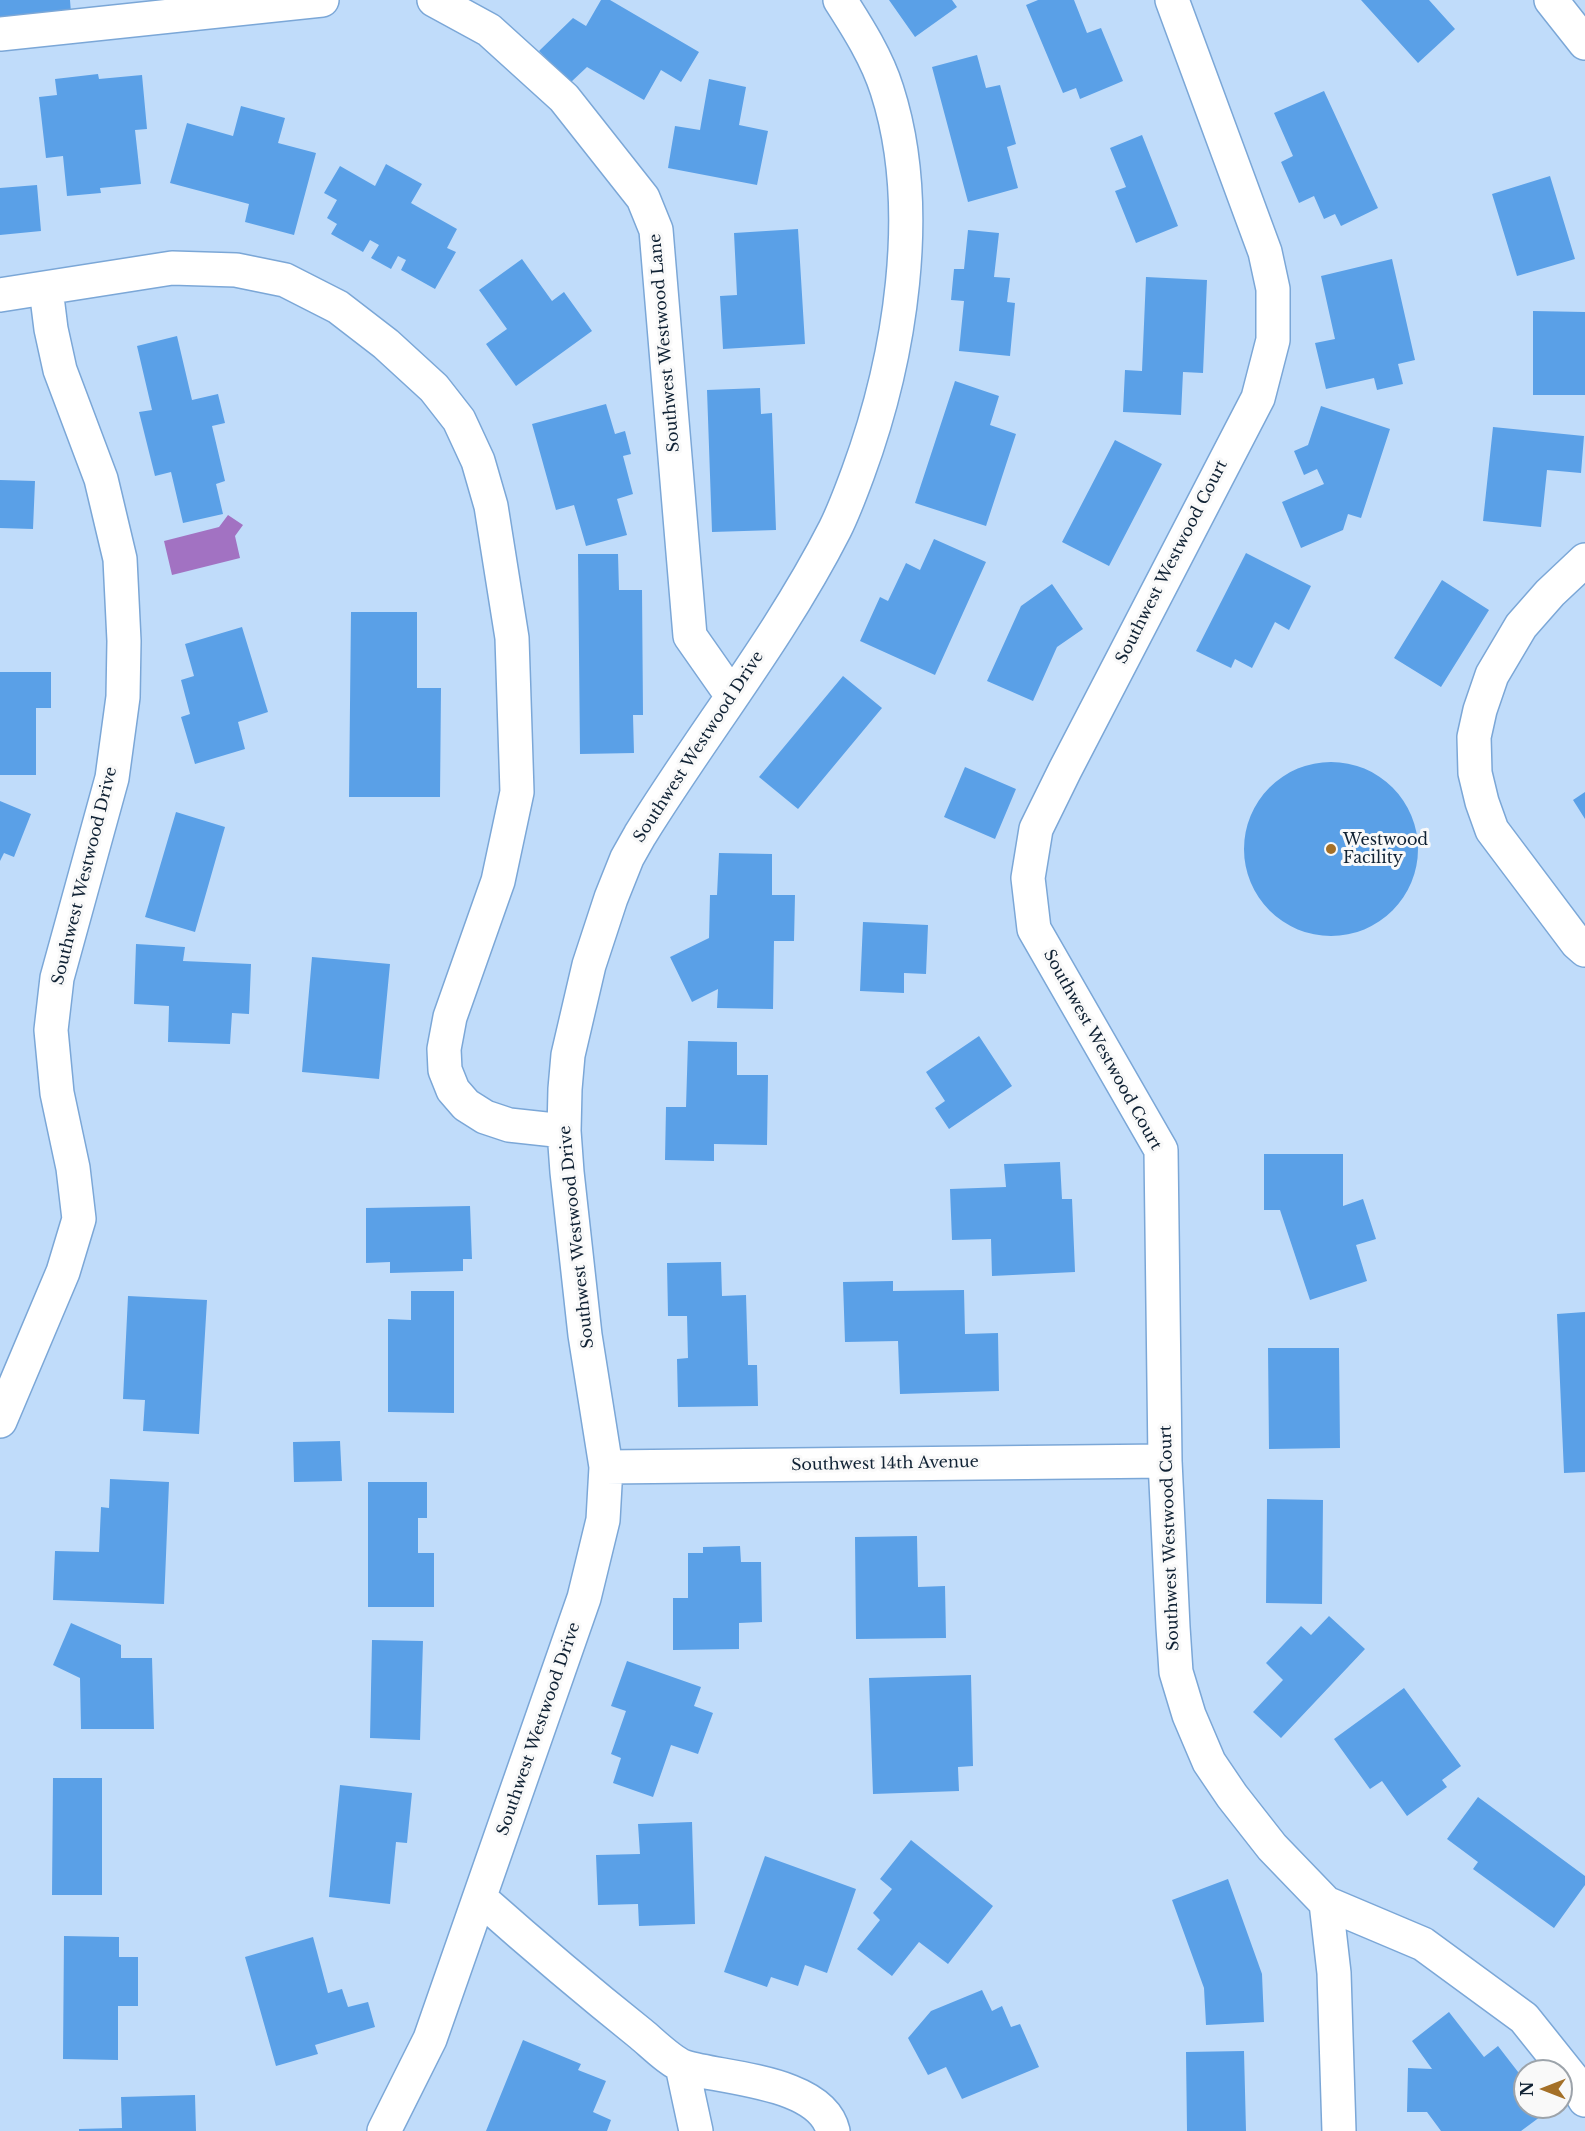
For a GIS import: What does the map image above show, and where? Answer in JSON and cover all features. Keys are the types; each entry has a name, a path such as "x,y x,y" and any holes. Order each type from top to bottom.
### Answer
{"street":[{"path":"0,34 322,0"},
{"name":"Southwest Westwood Lane","path":"434,0 489,30 564,98 643,198 656,230 690,636 732,696"},
{"name":"Southwest Westwood Drive","path":"384,2131 430,2039 584,1598 603,1520 606,1467 585,1335 564,1131 568,1055 589,965 627,858 666,792 793,603 836,526 871,436 896,335 901,290 905,199 897,129 887,89 840,0"},
{"name":"Southwest Westwood Court","path":"1172,0 1265,252 1273,289 1273,340 1258,398 1036,829 1028,878 1034,929 1161,1149 1166,1461 1176,1672 1189,1715 1209,1762 1272,1847 1326,1903 1424,1944 1524,2018 1572,2078 1585,2100"},
{"path":"1551,0 1585,43"},
{"path":"0,295 172,268 236,270 285,280 339,307 434,388 459,420 478,461 491,506 512,638 517,792 498,881 450,1017 444,1049 445,1070 453,1090 466,1105 485,1117 509,1125 564,1131"},
{"name":"Southwest Westwood Drive","path":"0,1421 63,1272 79,1219 73,1168 57,1093 52,1052 52,1020 57,978 112,778 123,696 124,640 120,559 101,479 60,370 51,329 46,289"},
{"path":"1585,561 1550,593 1521,626 1492,675 1474,737 1475,773 1492,830 1577,943 1585,950"},
{"name":"Southwest 14th Avenue","path":"606,1467 1166,1461"},
{"path":"480,1898 571,1979 682,2066 776,2086 801,2096 831,2122 833,2131"},
{"path":"1326,1903 1334,1973 1339,2131"},
{"path":"682,2066 696,2131"}],"shaded area":[{"path":"228,515 243,525 235,536 240,558 172,575 164,541 219,527"}],"building":[{"path":"0,0 70,0 71,13 0,20"},
{"path":"601,0 610,0 699,52 681,82 661,70 644,100 587,67 570,83 539,51 573,18 586,26"},
{"path":"889,0 952,0 957,7 915,37"},
{"path":"1038,0 1074,0 1087,33 1101,28 1123,81 1080,99 1076,88 1063,93 1026,5"},
{"path":"1361,0 1429,0 1455,29 1418,63"},
{"path":"977,55 986,88 1000,85 1016,144 1007,147 1018,188 968,202 932,67"},
{"path":"98,74 99,79 142,75 147,129 135,130 141,184 100,188 101,193 67,196 63,156 46,158 39,97 57,95 55,79"},
{"path":"709,79 746,87 739,125 768,131 757,185 668,168 675,126 700,130"},
{"path":"1324,91 1378,208 1341,226 1335,214 1324,219 1314,196 1299,203 1281,162 1293,156 1274,113"},
{"path":"241,106 285,118 278,143 316,153 294,235 245,222 249,204 170,183 187,123 233,136"},
{"path":"1142,135 1178,226 1136,243 1115,191 1126,187 1110,148"},
{"path":"386,164 422,184 411,203 457,229 447,248 456,252 435,289 401,270 406,260 398,256 391,269 371,258 379,245 370,240 363,252 331,234 337,224 327,218 337,200 324,193 340,166 375,186"},
{"path":"1550,176 1575,259 1517,276 1492,194"},
{"path":"37,185 41,231 0,235 0,188"},
{"path":"798,229 805,344 723,349 720,296 737,295 734,233"},
{"path":"968,230 999,233 994,277 1010,278 1007,302 1015,303 1010,356 959,351 964,301 951,300 954,269 964,269"},
{"path":"522,259 552,301 564,292 592,331 516,386 486,344 507,329 479,290"},
{"path":"1392,259 1415,360 1398,364 1403,384 1377,390 1374,378 1326,389 1315,343 1335,339 1321,276"},
{"path":"1146,277 1207,280 1203,373 1183,372 1181,415 1123,412 1125,370 1142,371"},
{"path":"1533,311 1585,312 1585,395 1533,395"},
{"path":"177,336 192,400 218,394 225,423 212,426 225,481 216,484 223,514 183,523 171,472 155,476 139,412 152,410 137,346"},
{"path":"955,381 999,396 990,425 1016,434 986,526 915,503"},
{"path":"760,388 761,414 772,413 776,530 712,532 707,390"},
{"path":"606,404 615,434 625,431 631,454 623,456 633,494 617,499 627,535 586,546 574,505 556,510 532,424"},
{"path":"1321,406 1390,429 1361,518 1348,514 1343,530 1301,548 1282,502 1324,484 1317,469 1304,475 1294,451 1308,445"},
{"path":"1493,427 1584,436 1581,473 1547,470 1541,527 1483,521"},
{"path":"1115,440 1162,464 1109,566 1062,542"},
{"path":"0,480 35,481 33,529 0,528"},
{"path":"934,539 986,562 935,675 860,641 880,597 888,601 906,563 920,570"},
{"path":"1246,553 1311,586 1289,630 1275,622 1252,668 1235,659 1231,668 1196,651"},
{"path":"578,554 618,554 619,590 642,590 643,715 633,715 634,753 580,754"},
{"path":"1442,580 1489,610 1441,687 1394,658"},
{"path":"1052,584 1083,629 1057,647 1033,701 987,681 1021,606"},
{"path":"351,612 417,612 417,688 441,688 440,797 349,797"},
{"path":"242,627 268,712 238,722 245,749 195,764 181,717 190,714 181,680 194,676 185,644"},
{"path":"0,672 51,672 51,708 36,708 36,775 0,775"},
{"path":"843,676 882,708 798,809 759,777"},
{"name":"Westwood Facility","path":"1331,762 1364,769 1379,777 1392,788 1403,801 1411,816 1418,849 1411,882 1403,897 1392,910 1379,921 1364,929 1331,936 1298,929 1283,921 1270,910 1259,897 1251,882 1244,849 1251,816 1259,801 1270,788 1283,777 1298,769"},
{"path":"965,767 1016,789 995,839 944,817"},
{"path":"1585,792 1585,819 1573,800"},
{"path":"0,801 31,814 14,857 4,853 0,861"},
{"path":"176,812 225,827 195,932 145,917"},
{"path":"719,853 772,854 772,895 795,895 794,941 774,941 773,1009 717,1008 718,989 692,1002 670,957 709,938 710,895 717,895"},
{"path":"863,922 928,925 926,974 904,973 904,993 860,991"},
{"path":"136,944 185,947 183,961 251,964 249,1014 232,1013 230,1044 168,1042 169,1006 134,1004"},
{"path":"312,957 390,964 379,1079 302,1072"},
{"path":"979,1036 1012,1086 949,1129 935,1108 945,1101 926,1072"},
{"path":"688,1041 737,1042 737,1075 768,1075 767,1145 714,1144 714,1161 665,1160 666,1107 686,1107"},
{"path":"1264,1154 1343,1154 1343,1206 1363,1199 1376,1239 1356,1245 1367,1281 1310,1300 1280,1210 1264,1210"},
{"path":"1060,1162 1062,1199 1072,1199 1075,1272 992,1276 991,1239 952,1240 950,1189 1006,1187 1004,1164"},
{"path":"470,1206 472,1259 463,1259 463,1271 390,1273 390,1262 366,1263 366,1208"},
{"path":"721,1262 722,1296 746,1295 748,1365 757,1365 758,1406 678,1407 677,1359 688,1358 687,1316 668,1316 667,1263"},
{"path":"893,1281 893,1291 964,1290 965,1334 998,1333 999,1391 900,1394 898,1341 845,1342 843,1282"},
{"path":"411,1291 454,1291 454,1413 388,1412 388,1319 411,1320"},
{"path":"128,1296 207,1300 199,1434 143,1431 145,1400 123,1399"},
{"path":"1585,1312 1585,1472 1564,1473 1557,1314"},
{"path":"1268,1348 1339,1348 1340,1448 1269,1449"},
{"path":"340,1441 342,1481 294,1482 293,1442"},
{"path":"110,1479 169,1482 164,1604 53,1600 55,1551 99,1552 101,1507 109,1508"},
{"path":"368,1482 427,1482 427,1518 418,1518 418,1553 434,1553 434,1607 368,1607"},
{"path":"1267,1499 1323,1500 1322,1604 1266,1603"},
{"path":"917,1536 918,1587 945,1586 946,1638 856,1639 855,1537"},
{"path":"740,1546 741,1562 761,1562 762,1622 739,1623 739,1649 673,1650 673,1598 688,1598 688,1553 703,1553 703,1547"},
{"path":"1329,1616 1365,1649 1281,1738 1253,1712 1283,1680 1266,1663 1301,1626 1311,1635"},
{"path":"71,1623 121,1645 121,1658 152,1658 154,1729 81,1729 80,1678 53,1665"},
{"path":"372,1640 423,1641 420,1740 370,1738"},
{"path":"627,1661 701,1687 694,1706 713,1713 698,1754 671,1745 653,1797 613,1783 621,1758 611,1754 626,1711 611,1706"},
{"path":"971,1675 973,1766 958,1767 959,1791 873,1794 869,1678"},
{"path":"1404,1688 1461,1766 1442,1780 1447,1787 1407,1816 1382,1781 1370,1789 1334,1739"},
{"path":"53,1778 102,1778 102,1895 52,1895"},
{"path":"340,1785 412,1793 407,1843 396,1842 390,1904 329,1897"},
{"path":"1478,1797 1585,1876 1585,1885 1554,1928 1473,1869 1478,1862 1447,1839"},
{"path":"692,1822 695,1924 639,1926 638,1904 598,1905 596,1855 640,1854 638,1824"},
{"path":"911,1840 993,1906 948,1964 919,1942 892,1976 857,1949 880,1920 873,1913 892,1889 880,1879"},
{"path":"765,1856 856,1889 827,1973 805,1965 798,1986 771,1977 767,1987 724,1972"},
{"path":"1228,1879 1262,1974 1264,2022 1206,2025 1204,1988 1172,1900"},
{"path":"64,1936 119,1937 119,1957 138,1957 138,2006 118,2006 118,2060 63,2059"},
{"path":"313,1937 328,1993 342,1989 348,2007 368,2002 375,2027 315,2045 318,2054 276,2066 245,1957"},
{"path":"982,1990 992,2011 1002,2006 1011,2027 1020,2024 1039,2067 962,2099 946,2067 928,2075 908,2038 931,2011"},
{"path":"1449,2012 1484,2057 1498,2046 1513,2065 1513,2119 1537,2119 1521,2131 1441,2131 1427,2112 1407,2112 1408,2068 1432,2069 1412,2041"},
{"path":"523,2040 581,2064 578,2070 606,2081 593,2112 611,2120 607,2131 486,2131"},
{"path":"1244,2051 1246,2131 1187,2131 1186,2052"},
{"path":"195,2095 196,2131 79,2131 79,2129 122,2128 121,2097"}],"place":[{"name":"Westwood Facility","path":"1331,849"}]}
